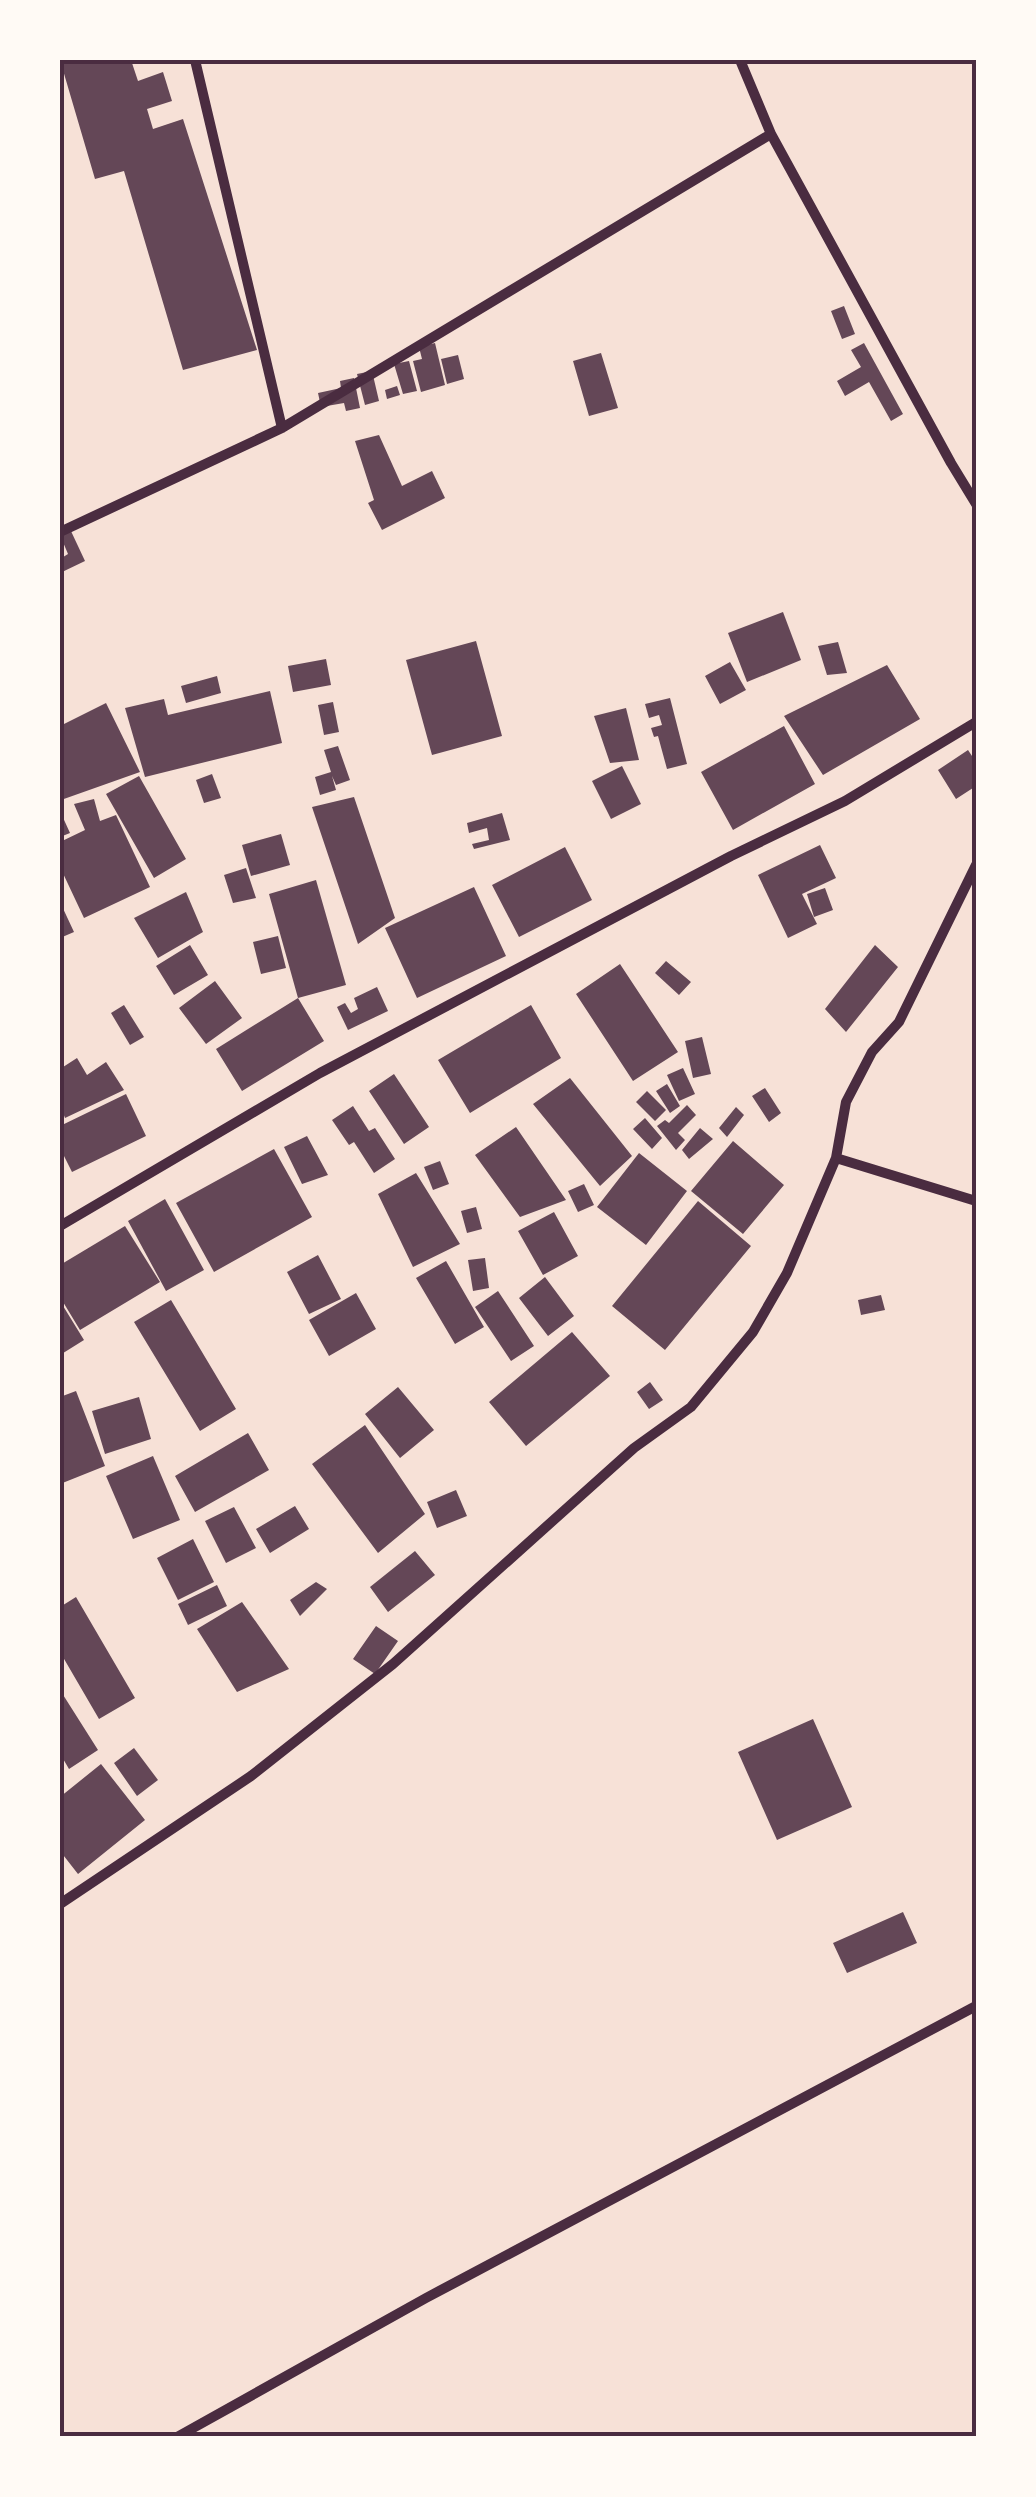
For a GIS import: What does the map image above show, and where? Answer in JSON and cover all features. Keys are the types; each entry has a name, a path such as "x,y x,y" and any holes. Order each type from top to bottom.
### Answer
{"street":[{"path":"195,60 282,428"},
{"path":"740,60 770,134 950,464 976,504"},
{"path":"60,532 282,428 770,134"},
{"path":"60,1226 320,1073 732,856 845,802 976,722"},
{"path":"60,1904 251,1776 393,1664 634,1448 691,1407 754,1332 787,1273 836,1158 846,1102 872,1052 899,1022 976,865"},
{"path":"836,1158 976,1201"},
{"path":"176,2437 444,2288 976,2006"}],"building":[{"path":"60,60 131,60 138,81 163,72 172,101 147,109 153,129 183,119 257,350 183,370 124,171 95,179"},
{"path":"844,306 855,334 842,339 831,311"},
{"path":"435,343 445,385 421,392 413,361 422,359 419,347"},
{"path":"864,343 903,414 891,421 869,382 845,396 837,381 861,367 851,350"},
{"path":"601,353 618,408 589,416 573,361"},
{"path":"458,355 464,379 447,384 441,359"},
{"path":"409,361 417,391 403,394 394,364"},
{"path":"372,371 379,401 365,405 357,374"},
{"path":"354,378 360,408 346,411 344,403 321,407 318,393 341,388 340,381"},
{"path":"397,386 400,395 387,399 385,390"},
{"path":"379,435 402,486 432,471 445,498 382,530 368,503 374,500 355,441"},
{"path":"70,529 85,561 60,573 60,559 68,554 60,535"},
{"path":"783,612 801,660 747,682 728,633"},
{"path":"476,641 502,736 432,755 406,660"},
{"path":"838,642 847,673 827,675 818,646"},
{"path":"326,659 331,685 293,692 288,666"},
{"path":"730,662 746,690 720,704 705,676"},
{"path":"887,665 920,719 823,775 784,716"},
{"path":"217,676 221,693 186,703 181,686"},
{"path":"270,691 282,743 145,777 125,708 164,699 168,715"},
{"path":"670,698 687,764 667,769 658,736 654,737 651,728 662,725 659,715 649,718 645,704"},
{"path":"333,702 339,732 324,735 318,705"},
{"path":"106,703 140,772 61,800 60,726"},
{"path":"626,708 639,760 610,763 594,716"},
{"path":"784,726 815,784 733,830 701,772"},
{"path":"338,746 350,780 336,785 332,776 336,790 320,795 315,777 331,772 324,750"},
{"path":"968,750 976,762 976,786 956,799 938,770"},
{"path":"622,766 641,804 611,819 592,781"},
{"path":"212,774 221,798 204,803 196,780"},
{"path":"139,776 186,859 154,878 106,794"},
{"path":"354,797 395,918 358,944 312,807"},
{"path":"94,799 100,821 116,815 150,887 84,918 60,867 60,842 85,830 74,804"},
{"path":"60,811 70,833 60,837"},
{"path":"502,813 510,840 474,849 472,844 489,840 487,828 469,833 467,823"},
{"path":"281,834 290,865 251,876 242,845"},
{"path":"820,845 836,878 802,894 817,924 788,938 758,875"},
{"path":"565,847 592,900 519,937 492,885"},
{"path":"246,868 256,898 233,903 224,875"},
{"path":"316,880 346,985 298,998 269,894"},
{"path":"474,887 506,956 417,998 385,928"},
{"path":"825,888 833,910 814,917 807,894"},
{"path":"186,892 203,932 158,958 134,918"},
{"path":"60,902 74,932 60,938"},
{"path":"278,936 286,968 261,974 253,942"},
{"path":"190,945 208,975 174,995 156,966"},
{"path":"875,945 898,967 846,1032 825,1009"},
{"path":"666,961 691,982 679,995 655,973"},
{"path":"620,964 678,1052 633,1081 576,994"},
{"path":"215,981 242,1018 206,1044 179,1008"},
{"path":"377,987 388,1011 348,1030 337,1007 345,1003 351,1013 358,1009 354,998"},
{"path":"298,998 324,1041 242,1091 216,1049"},
{"path":"124,1005 144,1037 130,1045 111,1013"},
{"path":"531,1005 561,1058 470,1113 438,1060"},
{"path":"702,1037 711,1074 693,1078 685,1041"},
{"path":"77,1058 87,1075 106,1062 124,1090 65,1118 60,1105 60,1069"},
{"path":"683,1068 695,1094 679,1101 667,1075"},
{"path":"394,1074 429,1127 404,1144 369,1091"},
{"path":"570,1078 632,1156 600,1186 533,1104"},
{"path":"667,1084 680,1106 670,1113 656,1091"},
{"path":"765,1088 781,1113 769,1122 752,1096"},
{"path":"647,1091 666,1110 655,1121 636,1102"},
{"path":"126,1094 146,1136 72,1172 60,1148 60,1126"},
{"path":"687,1105 696,1115 678,1133 685,1140 676,1150 657,1126 665,1120 669,1123"},
{"path":"353,1106 369,1131 375,1128 395,1159 374,1173 354,1142 349,1145 332,1120"},
{"path":"736,1107 744,1115 727,1137 719,1128"},
{"path":"645,1118 662,1138 652,1149 633,1129"},
{"path":"516,1127 566,1200 520,1217 475,1155"},
{"path":"700,1128 713,1139 689,1159 682,1150"},
{"path":"307,1136 328,1175 302,1184 284,1147"},
{"path":"733,1141 784,1185 743,1234 691,1191"},
{"path":"274,1149 312,1217 214,1272 176,1203"},
{"path":"639,1153 687,1191 646,1245 597,1207"},
{"path":"440,1161 449,1184 433,1190 424,1167"},
{"path":"416,1173 460,1244 413,1267 378,1194"},
{"path":"584,1184 594,1205 578,1212 568,1191"},
{"path":"165,1199 204,1270 166,1291 128,1221"},
{"path":"698,1201 751,1246 665,1350 612,1306"},
{"path":"476,1207 482,1229 467,1233 461,1211"},
{"path":"554,1212 578,1256 543,1275 518,1231"},
{"path":"125,1226 160,1282 80,1330 60,1297 60,1265"},
{"path":"318,1255 341,1299 309,1314 287,1272"},
{"path":"485,1258 489,1288 473,1291 468,1260"},
{"path":"446,1261 484,1327 455,1344 416,1278"},
{"path":"545,1277 574,1316 548,1336 519,1298"},
{"path":"498,1291 534,1346 511,1361 475,1307"},
{"path":"356,1293 376,1329 329,1356 309,1320"},
{"path":"881,1295 885,1310 861,1315 858,1300"},
{"path":"171,1300 236,1409 200,1431 134,1322"},
{"path":"60,1301 84,1340 60,1355"},
{"path":"572,1332 610,1376 526,1446 489,1402"},
{"path":"650,1382 663,1400 649,1409 637,1392"},
{"path":"398,1387 434,1430 400,1458 365,1414"},
{"path":"76,1391 105,1466 60,1484 60,1397"},
{"path":"139,1397 151,1439 105,1454 92,1411"},
{"path":"365,1425 425,1514 378,1553 312,1464"},
{"path":"248,1433 269,1470 195,1512 175,1476"},
{"path":"153,1456 180,1520 133,1539 106,1476"},
{"path":"456,1490 467,1516 437,1528 427,1502"},
{"path":"295,1506 309,1529 270,1553 256,1529"},
{"path":"234,1507 256,1548 226,1563 205,1521"},
{"path":"193,1539 214,1582 178,1600 157,1558"},
{"path":"415,1551 435,1575 388,1612 370,1587"},
{"path":"316,1582 327,1589 300,1616 290,1600"},
{"path":"217,1585 227,1606 188,1625 178,1604"},
{"path":"76,1597 135,1698 99,1719 60,1652 60,1607"},
{"path":"242,1602 289,1669 237,1692 197,1629"},
{"path":"376,1626 398,1641 375,1674 353,1659"},
{"path":"60,1690 98,1750 69,1769 60,1758"},
{"path":"813,1719 852,1807 777,1840 738,1752"},
{"path":"134,1748 158,1780 137,1796 114,1763"},
{"path":"101,1764 145,1820 78,1874 60,1851 60,1797"},
{"path":"903,1912 917,1943 847,1973 833,1943"}]}
